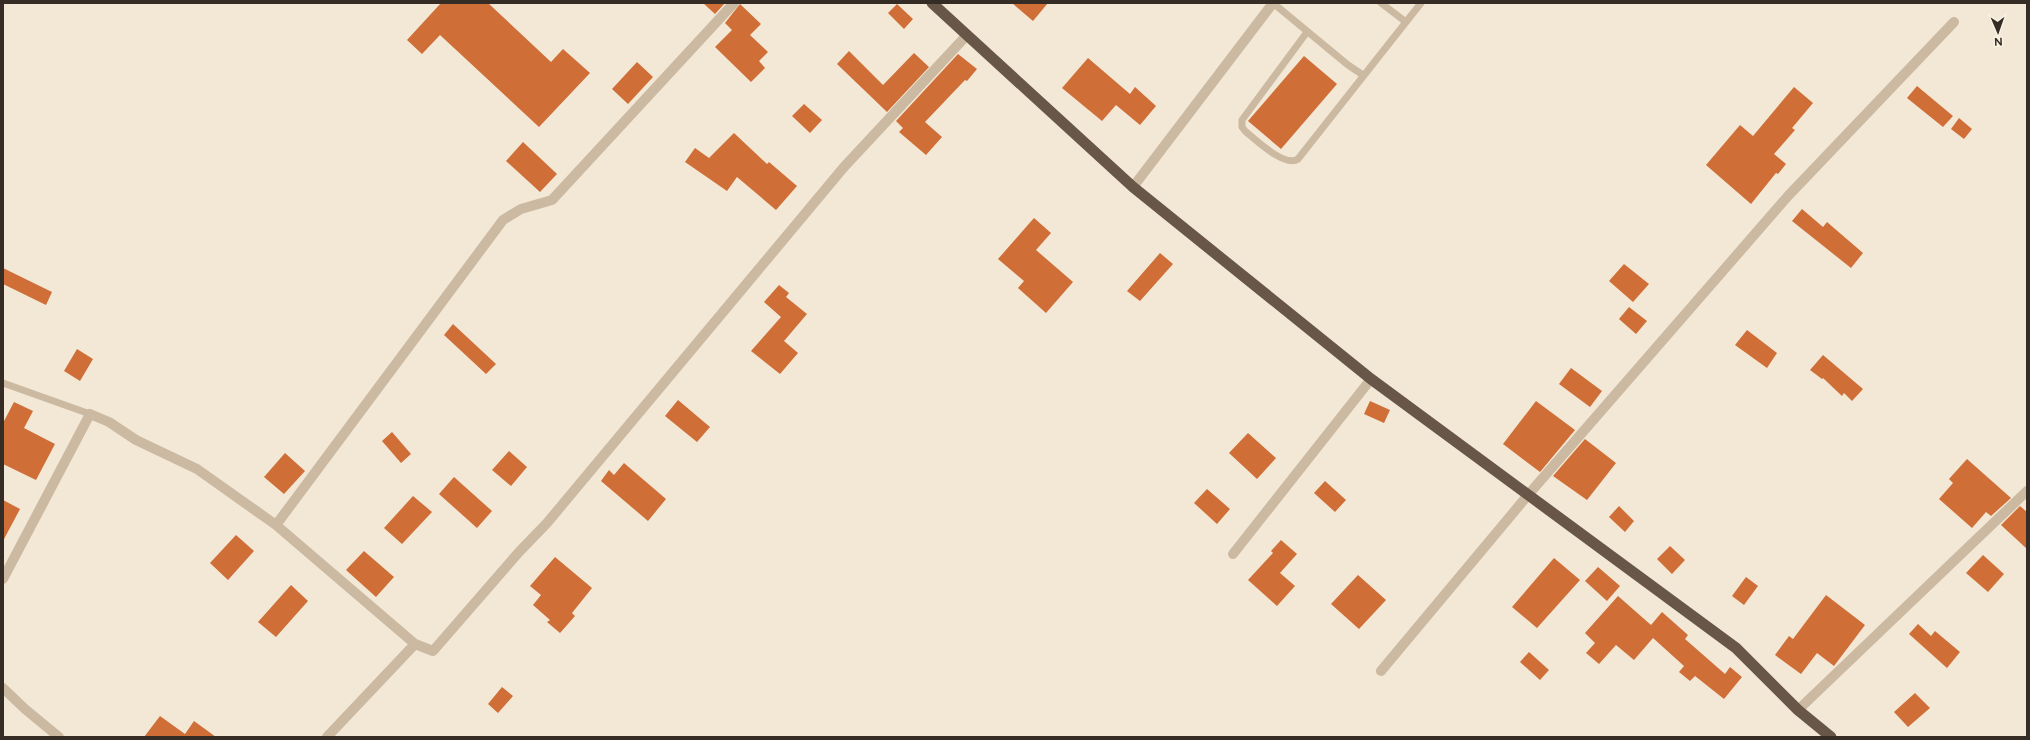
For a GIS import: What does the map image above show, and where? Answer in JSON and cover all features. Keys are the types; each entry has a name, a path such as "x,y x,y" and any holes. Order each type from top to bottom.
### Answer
{"highway":[{"path":"932,3 1133,187 1371,379 1736,648 1798,710 1831,737"}],"street":[{"path":"276,525 503,220 521,209 552,200 734,3"},
{"path":"1133,187 1273,3"},
{"path":"1381,671 1528,495 1788,196 1954,22"},
{"path":"3,579 90,414 109,422 136,440 197,470 276,525 415,644 432,651 519,552 547,523 844,166 967,35"},
{"path":"1233,554 1371,379"},
{"path":"1798,710 2027,491"},
{"path":"327,737 415,644"},
{"path":"3,688 25,709 59,737"}],"lane":[{"path":"1273,3 1348,65 1363,75"},
{"path":"1381,3 1406,22"},
{"path":"1308,32 1242,120 1242,127 1245,131 1282,159 1294,162 1421,3"},
{"path":"3,383 90,414"}],"building":[{"path":"441,3 488,3 551,62 563,49 590,73 539,127 440,35 422,54 407,40"},
{"path":"703,3 725,3 715,14"},
{"path":"1012,3 1048,3 1033,21"},
{"path":"740,4 761,24 750,35 768,52 759,61 765,68 751,82 715,47 732,30 725,23"},
{"path":"897,4 913,19 904,29 888,13"},
{"path":"849,51 883,85 914,53 929,67 887,112 837,64"},
{"path":"958,54 977,69 967,81 965,80 925,122 942,137 926,155 899,132 903,128 896,121"},
{"path":"1304,56 1337,84 1281,149 1248,121"},
{"path":"1088,58 1130,94 1135,87 1156,106 1140,125 1116,105 1102,121 1062,88"},
{"path":"637,62 653,77 628,104 612,89"},
{"path":"1917,86 1953,116 1943,127 1907,98"},
{"path":"1794,87 1813,103 1792,128 1795,130 1774,154 1786,164 1778,174 1776,173 1751,204 1706,165 1740,125 1753,136"},
{"path":"804,104 822,120 810,133 792,116"},
{"path":"1959,118 1972,129 1964,139 1951,129"},
{"path":"734,133 767,164 769,162 797,186 776,210 737,177 727,191 685,162 695,148 709,158"},
{"path":"523,142 557,174 540,192 506,161"},
{"path":"1802,209 1823,227 1827,222 1863,253 1851,268 1792,221"},
{"path":"1034,218 1051,233 1036,250 1073,282 1046,313 1018,288 1024,281 998,259"},
{"path":"1160,253 1173,264 1140,301 1127,291"},
{"path":"1624,264 1649,284 1633,302 1609,281"},
{"path":"3,268 52,292 46,305 3,284"},
{"path":"779,285 789,293 786,297 807,314 784,341 798,353 780,374 751,351 781,317 764,302"},
{"path":"1629,307 1647,321 1636,334 1619,319"},
{"path":"453,324 496,364 486,374 444,335"},
{"path":"1747,330 1777,353 1767,368 1735,345"},
{"path":"77,349 93,359 80,381 64,371"},
{"path":"1823,355 1863,389 1852,401 1844,393 1842,396 1823,378 1822,379 1810,370"},
{"path":"1571,368 1602,391 1590,407 1559,384"},
{"path":"678,400 710,427 697,442 665,416"},
{"path":"1370,401 1390,410 1384,423 1364,414"},
{"path":"1536,401 1575,430 1540,472 1503,444"},
{"path":"14,402 33,411 24,428 55,444 36,480 3,464 3,423"},
{"path":"392,432 411,454 401,463 382,441"},
{"path":"1248,433 1276,458 1257,479 1229,453"},
{"path":"1585,439 1616,463 1587,500 1553,476"},
{"path":"509,451 527,467 511,486 492,470"},
{"path":"285,453 305,471 284,494 264,477"},
{"path":"1967,459 2011,498 1991,516 1986,512 1972,528 1939,499 1953,483 1949,479"},
{"path":"624,463 666,499 648,521 601,481 609,470 614,475"},
{"path":"454,477 492,511 477,528 439,494"},
{"path":"1325,481 1346,500 1335,512 1314,493"},
{"path":"1207,489 1230,509 1217,524 1194,503"},
{"path":"413,496 432,512 402,544 384,528"},
{"path":"3,500 20,509 3,541"},
{"path":"1619,506 1634,521 1625,532 1609,517"},
{"path":"2020,506 2027,512 2027,549 2001,525"},
{"path":"236,535 254,551 228,580 210,563"},
{"path":"1281,540 1297,554 1280,573 1295,586 1277,606 1248,580 1273,553 1271,551"},
{"path":"1670,546 1685,560 1672,574 1657,559"},
{"path":"364,551 394,577 376,597 346,570"},
{"path":"1983,555 2004,574 1988,592 1966,573"},
{"path":"555,557 592,588 572,613 575,616 560,633 547,622 550,620 533,605 541,595 530,586"},
{"path":"1554,558 1580,580 1537,628 1512,607"},
{"path":"1598,567 1620,586 1607,601 1585,581"},
{"path":"1358,575 1386,600 1359,629 1331,604"},
{"path":"1746,577 1758,586 1744,605 1732,596"},
{"path":"291,585 308,601 276,637 258,622"},
{"path":"1826,595 1865,625 1834,666 1817,653 1801,674 1775,655 1789,636 1793,639"},
{"path":"1618,596 1651,625 1662,612 1688,635 1685,639 1725,674 1730,667 1742,677 1724,699 1695,676 1690,681 1679,672 1684,666 1653,638 1634,660 1616,645 1599,664 1586,653 1595,643 1585,633"},
{"path":"1918,624 1931,636 1935,631 1960,652 1947,668 1909,634"},
{"path":"1529,652 1549,670 1540,680 1520,662"},
{"path":"502,687 513,696 498,713 488,704"},
{"path":"1915,693 1930,708 1908,727 1894,712"},
{"path":"160,716 185,734 194,721 216,737 144,737"}]}
